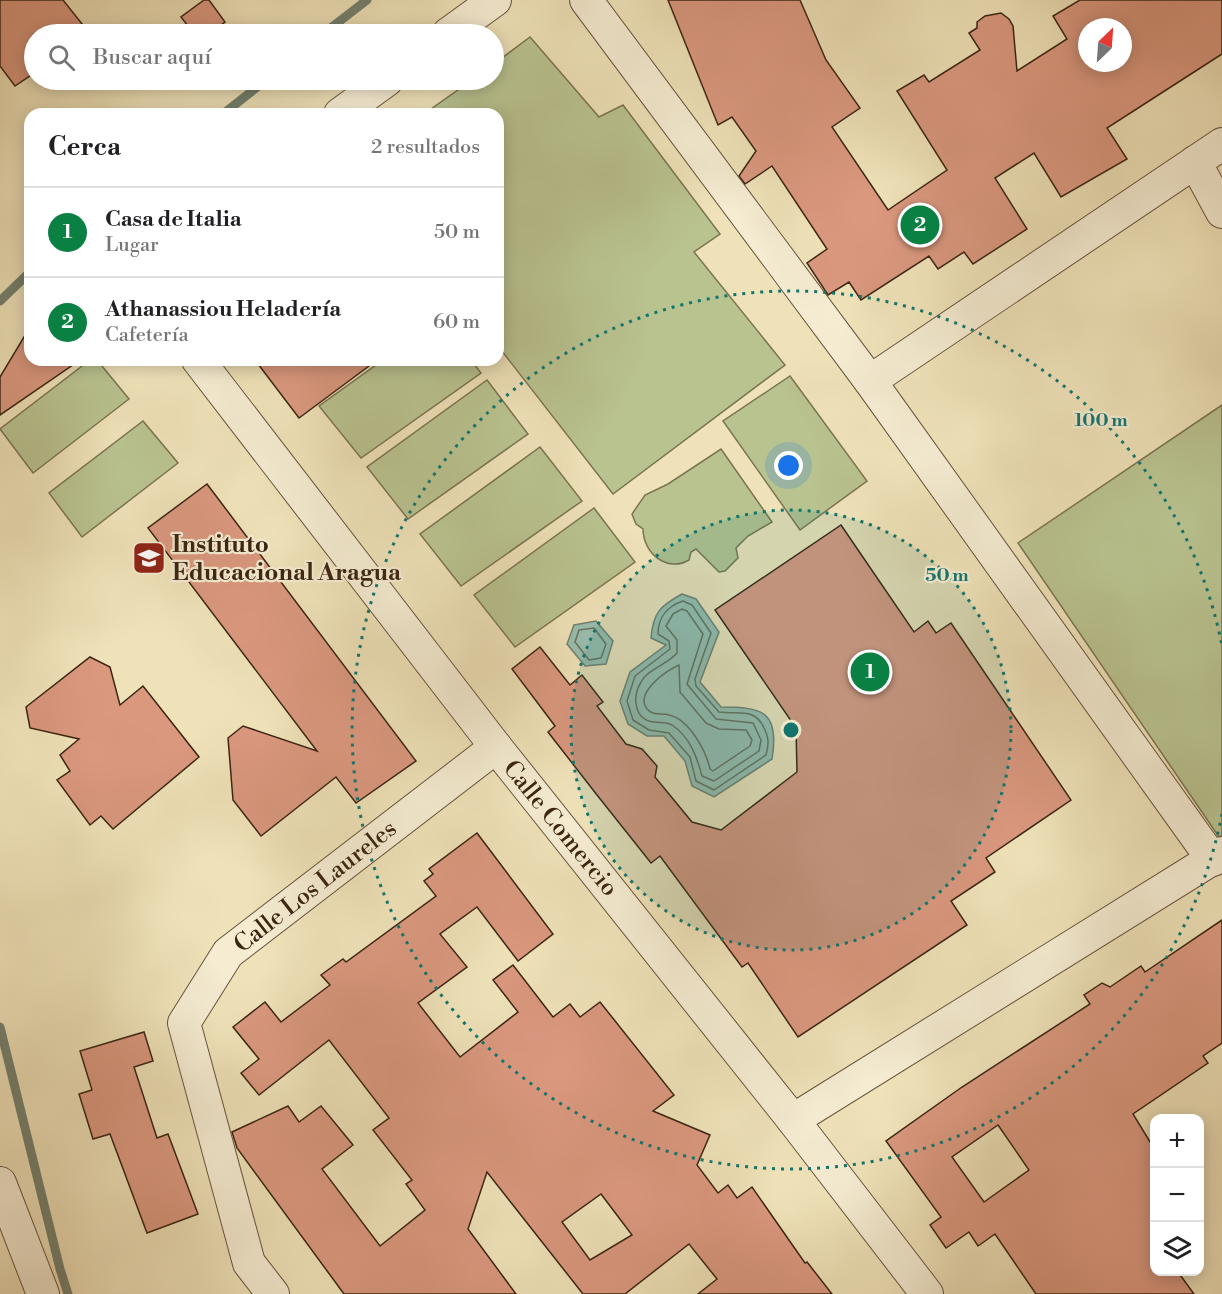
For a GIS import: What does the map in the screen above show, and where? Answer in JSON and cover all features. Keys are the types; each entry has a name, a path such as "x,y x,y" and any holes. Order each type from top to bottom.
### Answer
{"street":[{"path":"462,24 495,0"},
{"path":"586,0 870,381 1217,856 794,1120"},
{"path":"348,108 373,90"},
{"path":"870,381 1222,144"},
{"path":"1195,162 1222,212"},
{"name":"Calle Comercio","path":"203,366 496,747 794,1120 927,1294"},
{"name":"Calle Los Laureles","path":"273,1294 249,1263 184,1023 228,953 496,747"},
{"path":"0,1183 43,1294"}],"green space":[{"path":"530,37 599,117 623,105 720,234 694,252 785,365 613,494 504,354 504,108 432,108 458,90 504,90 504,56"},
{"path":"82,366 102,366 129,399 33,473 0,429"},
{"path":"375,366 476,366 481,373 361,458 319,406"},
{"path":"790,376 867,481 800,530 723,421"},
{"path":"487,380 528,434 408,519 367,467"},
{"path":"1222,405 1222,835 1219,837 1018,543"},
{"path":"143,421 178,463 82,537 49,493"},
{"path":"540,447 582,501 461,586 420,534"},
{"path":"721,449 772,522 748,536 736,548 738,558 725,571 719,572 696,549 691,552 689,560 673,564 665,562 652,553 647,546 643,529 636,524 632,514 645,495 668,484"},
{"path":"594,508 635,562 515,647 474,595"}],"water":[{"path":"682,594 696,599 719,632 700,682 721,707 747,708 757,711 770,721 773,731 772,759 714,797 692,786 685,761 664,736 647,736 628,724 620,701 630,672 666,645 651,638 654,622 659,611 668,602"},
{"path":"596,621 613,641 606,664 585,666 567,644 574,625"}],"building":[{"path":"0,0 63,0 82,24 24,24 24,80 15,86 0,66"},
{"path":"204,0 209,0 225,22 222,24 186,24 181,17"},
{"path":"668,0 800,0 826,60 860,108 832,127 888,210 947,170 897,91 924,75 929,82 980,50 969,33 977,28 977,22 985,16 1001,13 1009,19 1013,26 1017,71 1067,39 1053,16 1080,0 1222,0 1222,54 1107,128 1127,159 1061,197 1034,153 995,178 1027,229 973,264 964,252 938,269 929,256 861,300 849,282 828,295 807,263 827,249 772,166 745,184 739,176 756,151 732,117 718,125"},
{"path":"24,337 24,366 71,366 0,415 0,377"},
{"path":"260,366 369,366 299,418"},
{"path":"207,484 416,761 356,803 336,777 261,836 233,800 228,738 243,726 317,751 148,528"},
{"path":"841,525 914,632 928,621 936,633 951,623 1071,800 986,858 995,872 951,901 967,925 798,1037 748,963 742,967 660,856 651,863 548,732 555,726 512,669 540,647 570,685 582,675 603,702 597,706 626,744 642,749 657,766 655,777 692,822 721,830 797,772 796,728 715,610"},
{"path":"90,657 110,667 120,705 143,686 199,757 113,829 101,816 90,825 57,780 70,771 60,755 79,739 30,728 26,707"},
{"path":"477,833 553,934 518,961 477,907 440,934 467,967 418,1003 460,1057 518,1012 493,980 513,965 553,1017 570,1004 580,1017 600,1002 674,1095 653,1111 710,1135 697,1165 718,1193 728,1185 737,1198 752,1187 805,1263 807,1262 832,1294 698,1294 717,1279 689,1244 625,1294 583,1294 487,1172 468,1229 516,1294 344,1294 237,1148 232,1132 288,1106 299,1122 321,1106 353,1145 322,1169 380,1246 425,1210 406,1184 412,1180 373,1130 389,1118 329,1040 259,1095 241,1073 259,1059 233,1027 265,1002 281,1022 330,985 321,975 343,959 346,962 436,896 424,881 433,874 429,869","holes":["601,1194 632,1235 590,1260 562,1222"]},
{"path":"1222,920 1222,1043 1203,1056 1208,1063 1133,1114 1150,1142 1150,1276 1181,1276 1194,1294 1036,1294 995,1234 978,1246 969,1232 946,1248 930,1225 941,1217 886,1141 962,1087 1090,1004 1084,995 1102,983 1110,987 1141,966 1145,972","holes":["998,1125 1029,1170 984,1202 952,1157"]},
{"path":"144,1032 153,1061 134,1067 157,1138 168,1134 198,1214 147,1233 110,1134 93,1139 79,1094 92,1090 80,1051"}],"waterway":[{"path":"336,24 367,0"},
{"path":"231,108 253,90"},
{"path":"0,301 24,278"},
{"path":"0,1027 68,1294"}],"place":[{"name":"Athanassiou Heladería","path":"920,225"},
{"name":"Instituto Educacional Aragua","path":"149,558"},
{"name":"Casa de Italia","path":"870,672"}]}
